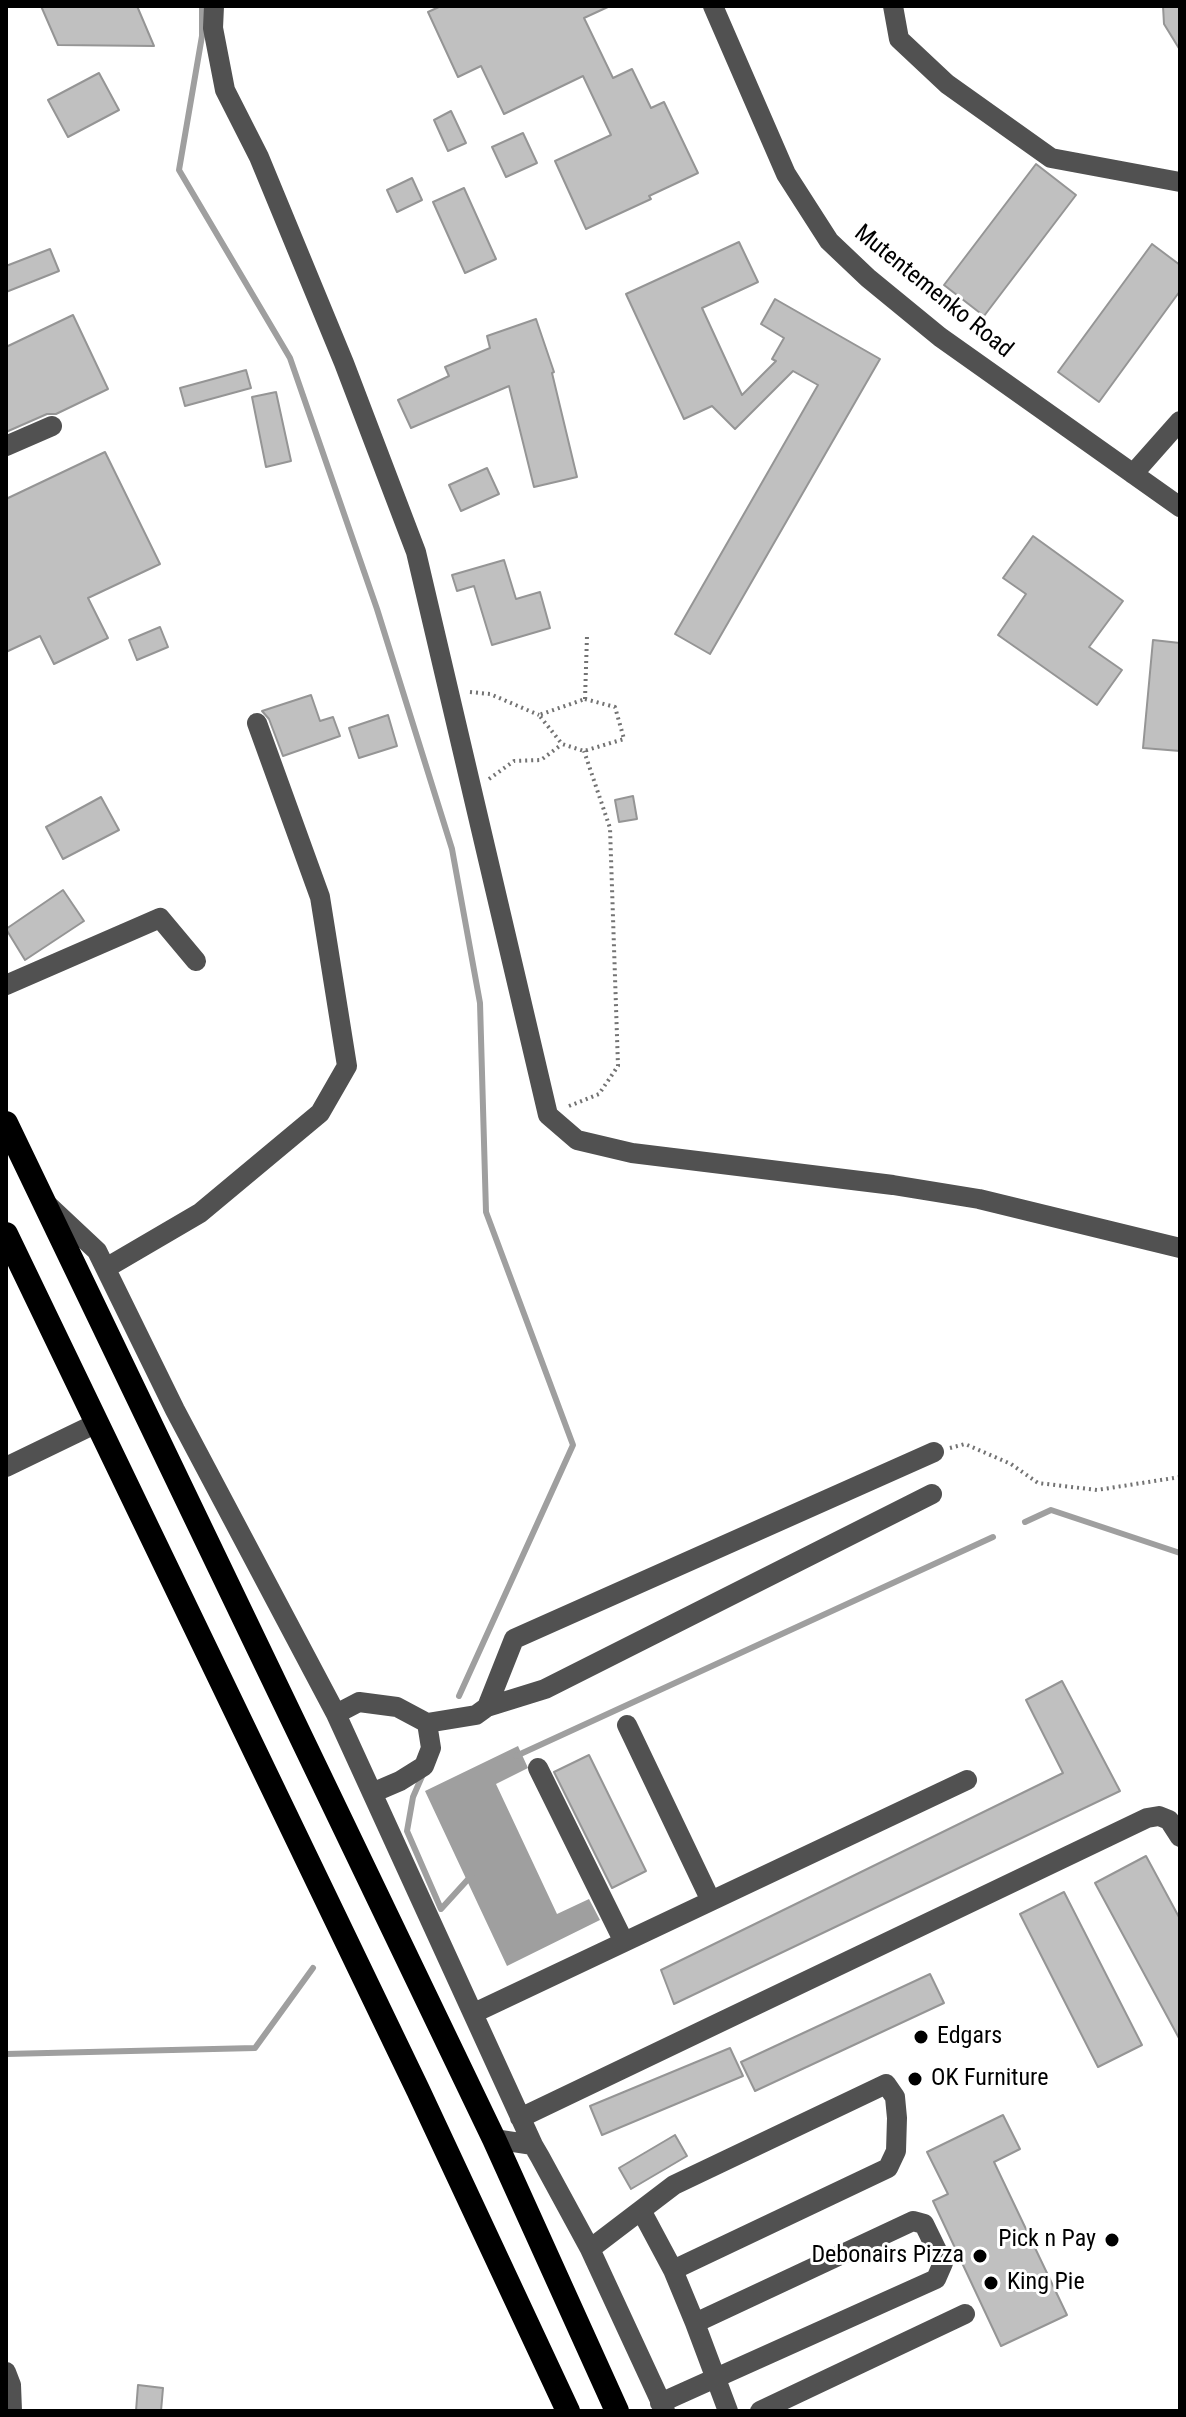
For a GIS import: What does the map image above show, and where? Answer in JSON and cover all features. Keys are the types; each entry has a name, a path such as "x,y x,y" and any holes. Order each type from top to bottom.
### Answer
{"highway":[{"path":"6,1123 494,2139 617,2411"},
{"path":"6,1234 418,2090 568,2411"}],"street":[{"path":"214,6 213,28 225,90 259,157 344,363 416,552 548,1115 577,1140 632,1153 877,1183 979,1199 1180,1248"},
{"name":"Mutentemenko Road","path":"713,6 786,174 829,241 868,278 940,337 1180,507"},
{"path":"893,6 899,39 947,84 1051,158 1180,182"},
{"path":"1133,474 1180,421"},
{"path":"6,446 52,426"},
{"path":"106,1268 200,1213 320,1113 347,1066 320,897 257,723"},
{"path":"6,985 160,918 196,961"},
{"path":"43,1200 97,1251 175,1410 336,1714 520,2118 590,2249 662,2407 715,2376 936,2279 943,2263 924,2224 913,2221 695,2323"},
{"path":"6,1467 97,1423"},
{"path":"487,1707 514,1639 934,1452"},
{"path":"336,1714 359,1702 397,1707 427,1723 476,1715 487,1707 545,1689 932,1494"},
{"path":"372,1793 424,1766 431,1748 427,1723"},
{"path":"627,1725 711,1901"},
{"path":"538,1768 624,1942"},
{"path":"474,2013 967,1780"},
{"path":"520,2118 1147,1818 1159,1816 1169,1820 1180,1837"},
{"path":"590,2249 674,2185 886,2084 895,2097 896,2151 888,2168 673,2270"},
{"path":"494,2139 533,2145"},
{"path":"642,2212 673,2270 728,2411"},
{"path":"760,2411 965,2314"},
{"path":"6,2372 11,2385 12,2411"}],"path":[{"path":"585,699 587,636"},
{"path":"448,689 490,694 539,715 562,744 584,751 624,739 615,707 585,699 539,715"},
{"path":"474,789 514,761 541,760 562,744"},
{"path":"548,1115 599,1094 618,1066 610,828 584,751"},
{"path":"934,1452 965,1444 1011,1464 1038,1483 1097,1490 1180,1477"}],"shaded area":[{"path":"518,1746 528,1768 496,1784 557,1914 589,1899 600,1920 507,1966 425,1791"}],"building":[{"path":"41,6 137,6 154,46 58,45"},
{"path":"441,6 610,6 584,18 613,78 632,69 651,108 664,102 698,173 586,229 555,161 611,135 583,76 504,114 481,66 458,77 428,12"},
{"path":"1163,6 1180,6 1180,50 1164,24"},
{"path":"99,73 119,110 68,137 48,100"},
{"path":"451,111 466,143 448,151 434,120"},
{"path":"523,133 537,163 506,177 492,147"},
{"path":"1036,164 1076,195 984,316 944,285"},
{"path":"412,178 422,200 397,212 387,190"},
{"path":"464,188 496,259 465,273 433,202"},
{"path":"739,242 758,282 702,308 742,395 776,361 772,359 784,338 761,324 775,299 880,359 710,654 675,634 818,385 793,371 735,429 712,406 684,419 626,294"},
{"path":"1152,244 1180,265 1180,291 1099,402 1058,372"},
{"path":"50,249 59,271 6,292 6,266"},
{"path":"73,315 108,389 56,414 47,414 6,432 6,347"},
{"path":"536,319 554,372 577,477 534,487 509,386 411,428 398,400 449,376 445,367 490,348 487,336"},
{"path":"246,370 251,388 185,406 180,388"},
{"path":"276,392 291,461 266,467 252,397"},
{"path":"105,452 160,564 88,598 108,638 54,664 40,636 6,652 6,499"},
{"path":"487,468 499,494 461,511 449,485"},
{"path":"1033,536 1123,601 1089,647 1122,670 1097,705 998,635 1026,594 1003,578"},
{"path":"504,560 516,599 540,592 550,628 492,645 474,586 457,591 452,575"},
{"path":"160,627 168,647 137,660 129,640"},
{"path":"1153,640 1180,643 1180,751 1143,748"},
{"path":"311,695 320,721 333,717 340,736 283,756 269,719 262,711"},
{"path":"388,715 397,746 359,758 349,728"},
{"path":"633,796 637,819 619,822 615,800"},
{"path":"101,797 119,830 63,859 46,827"},
{"path":"63,890 84,921 25,960 6,929"},
{"path":"1062,1681 1120,1791 674,2004 661,1970 1063,1773 1026,1700"},
{"path":"589,1755 646,1871 612,1888 554,1772"},
{"path":"1146,1856 1180,1919 1180,2040 1095,1883"},
{"path":"1064,1892 1142,2045 1098,2067 1020,1914"},
{"path":"930,1974 944,2003 755,2091 741,2062"},
{"path":"730,2048 743,2076 602,2135 590,2106"},
{"path":"1003,2115 1020,2149 994,2162 1067,2315 1001,2346 933,2201 948,2194 927,2152"},
{"path":"675,2135 687,2156 631,2189 619,2168"},
{"path":"138,2385 163,2388 161,2411 136,2411"}],"waterway":[{"path":"202,6 202,36 179,170 290,358 377,609 452,849 480,1003 486,1212 573,1445 459,1696"},
{"path":"1025,1522 1051,1510 1180,1553"},
{"path":"516,1756 993,1537"},
{"path":"423,1774 413,1797 407,1831 441,1909 471,1876"},
{"path":"6,2054 255,2048 313,1968"}],"place":[{"name":"Edgars","path":"921,2037"},
{"name":"OK Furniture","path":"915,2079"},
{"name":"Pick n Pay","path":"1112,2240"},
{"name":"Debonairs Pizza","path":"980,2256"},
{"name":"King Pie","path":"991,2283"}]}
